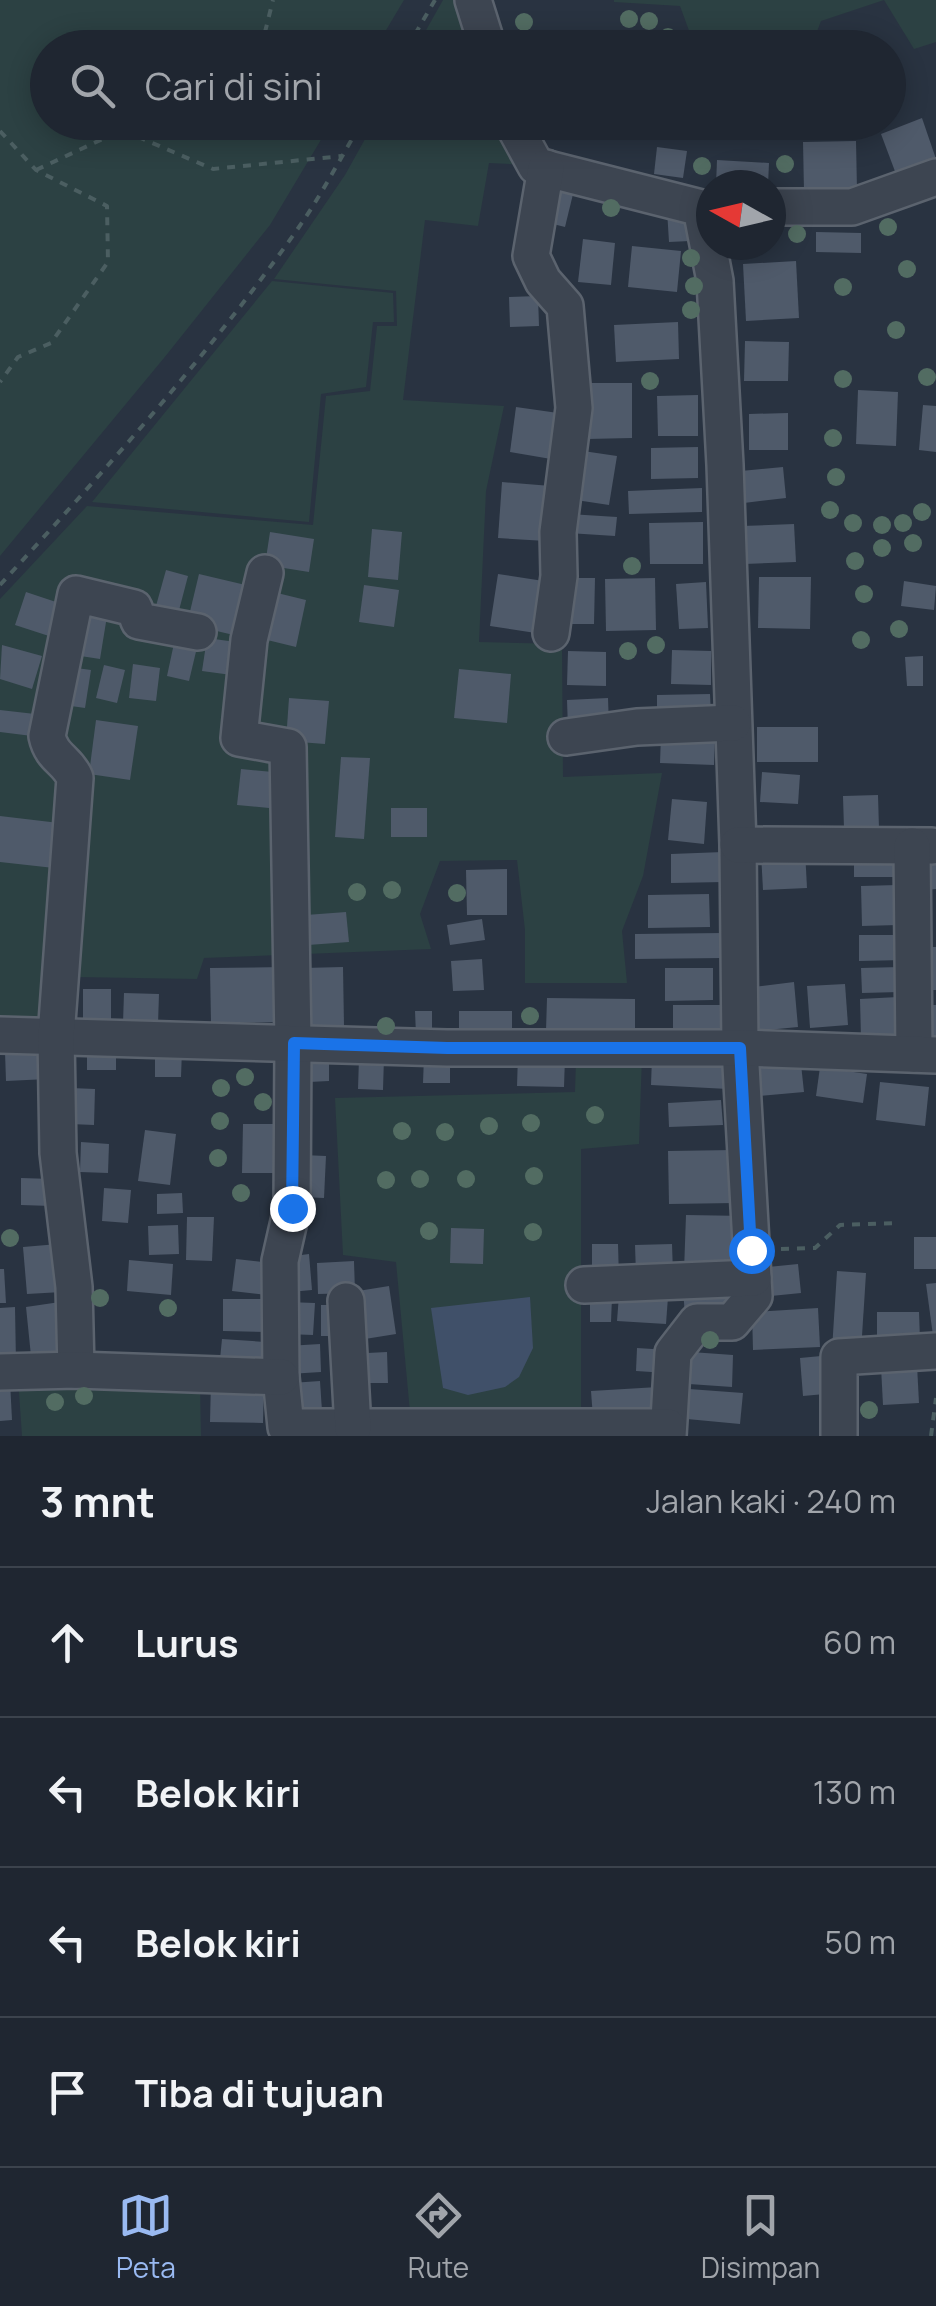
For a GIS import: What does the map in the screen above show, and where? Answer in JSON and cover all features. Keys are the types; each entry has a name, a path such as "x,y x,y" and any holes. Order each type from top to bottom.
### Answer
{"street":[{"path":"472,0 482,30"},
{"path":"522,140 536,166 696,206"},
{"path":"546,168 531,256 543,282 565,306 574,408 558,532 559,576 551,633"},
{"path":"786,207 852,208 936,177"},
{"path":"264,574 249,640 239,738 288,747 294,1043 292,1208 280,1260 280,1377 286,1427 668,1432 673,1353 696,1322 732,1322 754,1296 740,1048 738,845 725,465 712,260"},
{"path":"76,1370 74,1287 58,1153 56,1036 75,778 71,768 50,749 47,736 76,594 134,608 139,621 198,632"},
{"path":"566,737 637,727 733,723"},
{"path":"0,1035 466,1048 740,1048 925,1054 924,846 738,845"},
{"path":"584,1284 752,1264"},
{"path":"346,1301 353,1428"},
{"path":"840,1436 839,1358 936,1351"},
{"path":"0,1372 76,1370 280,1377"}],"path":[{"path":"265,30 272,0"},
{"path":"418,30 435,0"},
{"path":"0,131 36,170 107,206 108,262 51,344 18,358 0,382"},
{"path":"36,170 100,140"},
{"path":"145,140 214,169 342,156"},
{"path":"0,585 199,360 301,224 351,140"},
{"path":"752,1264 816,1248 840,1224 898,1223"},
{"path":"931,1436 936,1398"}],"green space":[{"path":"0,0 404,0 386,30 30,30 30,140 321,140 270,225 0,556"},
{"path":"443,0 464,0 474,30 426,30"},
{"path":"884,0 821,21 818,30 689,30 680,6 614,2"},
{"path":"884,0 936,0 936,42 914,49 906,30"},
{"path":"365,140 516,140 529,165 489,163 478,226 425,220 403,400 504,406 486,491 479,642 562,644 563,777 662,773 643,876 622,931 627,983 525,983 525,930 517,860 440,861 420,914 431,949 204,958 197,979 75,977 72,1027 0,1024 0,599 87,506 313,525 326,396 370,391 377,326 397,326 396,291 274,279"},
{"path":"272,281 393,293 394,322 373,322 366,387 321,394 309,522 92,502"},
{"path":"642,1056 639,1144 581,1149 581,1407 410,1412 396,1262 343,1255 335,1098 575,1092 576,1059"},
{"path":"18,1378 200,1383 201,1436 22,1436"}],"water":[{"path":"530,1297 533,1348 519,1377 505,1387 468,1395 443,1388 431,1308"}],"building":[{"path":"922,118 936,159 896,174 883,140 906,140 906,124"},
{"path":"856,141 857,190 804,191 803,142"},
{"path":"657,147 687,151 683,178 654,174"},
{"path":"717,160 769,163 769,170 717,170"},
{"path":"551,184 574,190 565,227 541,221"},
{"path":"688,209 690,241 669,242 667,210"},
{"path":"816,232 861,233 861,253 816,252"},
{"path":"583,239 615,243 611,285 578,282"},
{"path":"632,246 681,251 677,292 628,287"},
{"path":"796,261 799,318 746,321 743,264"},
{"path":"538,296 539,326 510,327 509,297"},
{"path":"678,322 679,359 616,362 614,325"},
{"path":"745,341 789,342 788,381 744,381"},
{"path":"587,383 632,383 632,438 587,439"},
{"path":"858,390 898,392 896,446 856,444"},
{"path":"698,395 698,436 658,436 657,396"},
{"path":"923,405 936,406 936,452 919,450"},
{"path":"516,407 558,413 551,459 510,452"},
{"path":"788,413 788,450 749,450 749,414"},
{"path":"698,447 698,478 651,479 651,448"},
{"path":"583,451 617,456 609,505 576,500"},
{"path":"783,467 786,498 744,503 741,471"},
{"path":"502,482 551,486 546,541 498,538"},
{"path":"702,488 702,512 629,514 628,491"},
{"path":"569,514 617,517 615,536 568,533"},
{"path":"703,522 703,564 650,564 649,523"},
{"path":"794,524 796,562 744,564 742,526"},
{"path":"372,529 402,532 398,580 368,577"},
{"path":"270,532 314,539 309,572 265,565"},
{"path":"166,570 188,576 177,618 154,613"},
{"path":"199,574 254,587 242,637 187,624"},
{"path":"498,574 550,582 542,634 490,626"},
{"path":"759,577 811,577 810,629 758,628"},
{"path":"567,578 595,578 594,624 566,624"},
{"path":"655,578 656,630 606,631 605,579"},
{"path":"904,581 936,586 934,610 901,606"},
{"path":"706,582 708,628 679,629 676,584"},
{"path":"364,585 399,590 394,627 359,622"},
{"path":"269,591 306,600 296,647 259,638"},
{"path":"26,592 62,604 52,637 15,625"},
{"path":"82,611 107,616 100,659 74,655"},
{"path":"176,634 199,639 189,681 167,676"},
{"path":"207,638 243,643 239,676 202,671"},
{"path":"2,645 42,656 32,689 0,679"},
{"path":"672,650 711,651 711,685 671,684"},
{"path":"568,651 606,652 606,686 567,685"},
{"path":"923,656 923,686 907,686 905,657"},
{"path":"133,664 160,668 156,701 129,698"},
{"path":"104,665 125,670 117,703 96,698"},
{"path":"69,667 91,670 85,708 64,705"},
{"path":"459,669 511,674 507,723 454,718"},
{"path":"710,694 711,715 657,717 657,695"},
{"path":"289,698 329,701 325,744 286,741"},
{"path":"608,698 609,727 568,729 567,700"},
{"path":"0,710 35,714 32,736 0,732"},
{"path":"96,720 138,726 130,780 89,774"},
{"path":"757,727 818,727 818,762 757,762"},
{"path":"661,735 715,737 714,765 660,763"},
{"path":"341,757 370,758 364,839 335,837"},
{"path":"241,769 273,772 269,808 237,805"},
{"path":"762,772 800,775 798,804 760,802"},
{"path":"878,795 879,829 844,829 843,796"},
{"path":"672,799 707,802 704,844 668,840"},
{"path":"391,808 427,808 427,837 391,837"},
{"path":"0,816 59,823 54,868 0,862"},
{"path":"805,850 807,888 763,890 761,853"},
{"path":"723,852 724,882 671,883 671,854"},
{"path":"898,852 897,877 854,877 854,853"},
{"path":"936,858 936,889 924,890 922,859"},
{"path":"507,869 507,915 467,915 466,870"},
{"path":"897,885 898,925 862,926 861,886"},
{"path":"709,894 710,927 648,928 648,895"},
{"path":"346,912 349,942 308,945 306,915"},
{"path":"482,919 485,940 450,945 447,925"},
{"path":"723,933 723,958 635,959 635,934"},
{"path":"859,935 903,935 904,960 859,961"},
{"path":"927,947 936,947 936,990 927,990"},
{"path":"482,959 484,990 453,991 451,961"},
{"path":"284,967 285,1022 211,1023 210,968"},
{"path":"343,967 344,1026 304,1027 303,968"},
{"path":"900,967 900,992 862,993 861,968"},
{"path":"665,968 713,968 713,1000 665,1001"},
{"path":"794,982 798,1027 758,1031 753,987"},
{"path":"845,984 848,1025 810,1028 807,986"},
{"path":"83,989 111,989 111,1025 83,1025"},
{"path":"124,993 159,994 158,1024 123,1023"},
{"path":"898,997 900,1036 861,1038 860,999"},
{"path":"547,998 635,999 635,1032 546,1031"},
{"path":"673,1005 727,1005 727,1033 673,1033"},
{"path":"928,1005 936,1005 936,1044 928,1044"},
{"path":"415,1011 432,1011 432,1034 416,1035"},
{"path":"459,1011 512,1011 512,1034 459,1034"},
{"path":"155,1049 182,1050 181,1077 155,1077"},
{"path":"47,1050 48,1079 6,1081 5,1052"},
{"path":"87,1051 116,1052 116,1070 87,1070"},
{"path":"329,1054 329,1081 309,1082 309,1055"},
{"path":"518,1055 565,1057 564,1087 517,1086"},
{"path":"424,1056 450,1056 450,1083 423,1083"},
{"path":"359,1057 384,1057 383,1090 358,1089"},
{"path":"652,1057 729,1061 728,1089 651,1085"},
{"path":"801,1064 804,1092 759,1096 756,1068"},
{"path":"820,1067 867,1074 863,1103 816,1096"},
{"path":"880,1082 929,1087 925,1126 876,1120"},
{"path":"71,1088 95,1089 94,1125 70,1124"},
{"path":"721,1100 723,1125 669,1127 668,1103"},
{"path":"243,1124 279,1124 279,1173 242,1173"},
{"path":"145,1130 176,1134 170,1185 138,1181"},
{"path":"81,1142 109,1144 108,1173 80,1172"},
{"path":"734,1150 735,1203 669,1204 668,1151"},
{"path":"303,1155 326,1156 324,1198 301,1197"},
{"path":"21,1178 52,1179 51,1206 21,1205"},
{"path":"104,1188 131,1190 128,1223 102,1221"},
{"path":"182,1193 183,1213 157,1214 157,1194"},
{"path":"686,1215 746,1216 744,1272 684,1271"},
{"path":"187,1217 214,1217 212,1261 186,1260"},
{"path":"178,1225 179,1254 149,1255 148,1226"},
{"path":"451,1228 484,1229 483,1264 450,1263"},
{"path":"914,1237 936,1237 936,1269 914,1269"},
{"path":"58,1244 62,1292 27,1294 23,1247"},
{"path":"592,1244 618,1244 619,1278 592,1278"},
{"path":"672,1244 673,1273 636,1274 635,1245"},
{"path":"309,1254 312,1290 290,1292 286,1257"},
{"path":"236,1259 271,1263 267,1295 232,1291"},
{"path":"129,1260 173,1264 171,1295 127,1291"},
{"path":"354,1261 355,1293 318,1294 317,1263"},
{"path":"798,1264 801,1293 771,1296 768,1267"},
{"path":"0,1269 4,1269 6,1303 0,1303"},
{"path":"837,1271 866,1273 861,1352 832,1350"},
{"path":"936,1283 936,1343 934,1343 926,1284"},
{"path":"389,1286 396,1334 365,1339 358,1291"},
{"path":"726,1287 728,1312 685,1315 683,1290"},
{"path":"619,1295 668,1297 666,1324 617,1321"},
{"path":"590,1297 612,1297 611,1322 590,1322"},
{"path":"223,1299 268,1299 268,1332 223,1331"},
{"path":"60,1302 66,1352 31,1356 26,1307"},
{"path":"287,1302 315,1303 313,1335 286,1334"},
{"path":"321,1305 343,1305 343,1336 321,1336"},
{"path":"15,1307 16,1363 0,1364 0,1308"},
{"path":"818,1308 820,1347 753,1350 752,1312"},
{"path":"877,1312 919,1312 920,1340 877,1341"},
{"path":"222,1339 265,1342 262,1372 219,1369"},
{"path":"320,1344 321,1372 289,1374 287,1346"},
{"path":"637,1348 668,1350 667,1373 636,1371"},
{"path":"387,1352 388,1383 367,1383 367,1353"},
{"path":"691,1352 733,1355 732,1387 689,1384"},
{"path":"821,1356 825,1394 803,1396 800,1358"},
{"path":"917,1365 919,1403 883,1405 881,1367"},
{"path":"10,1381 12,1420 0,1421 0,1382"},
{"path":"211,1381 264,1382 263,1423 210,1422"},
{"path":"320,1381 322,1411 293,1413 291,1383"},
{"path":"658,1387 660,1413 593,1418 591,1391"},
{"path":"689,1389 743,1393 740,1424 687,1419"}],"route":[{"path":"292,1208 294,1043 447,1048 740,1048 751,1250"}]}
